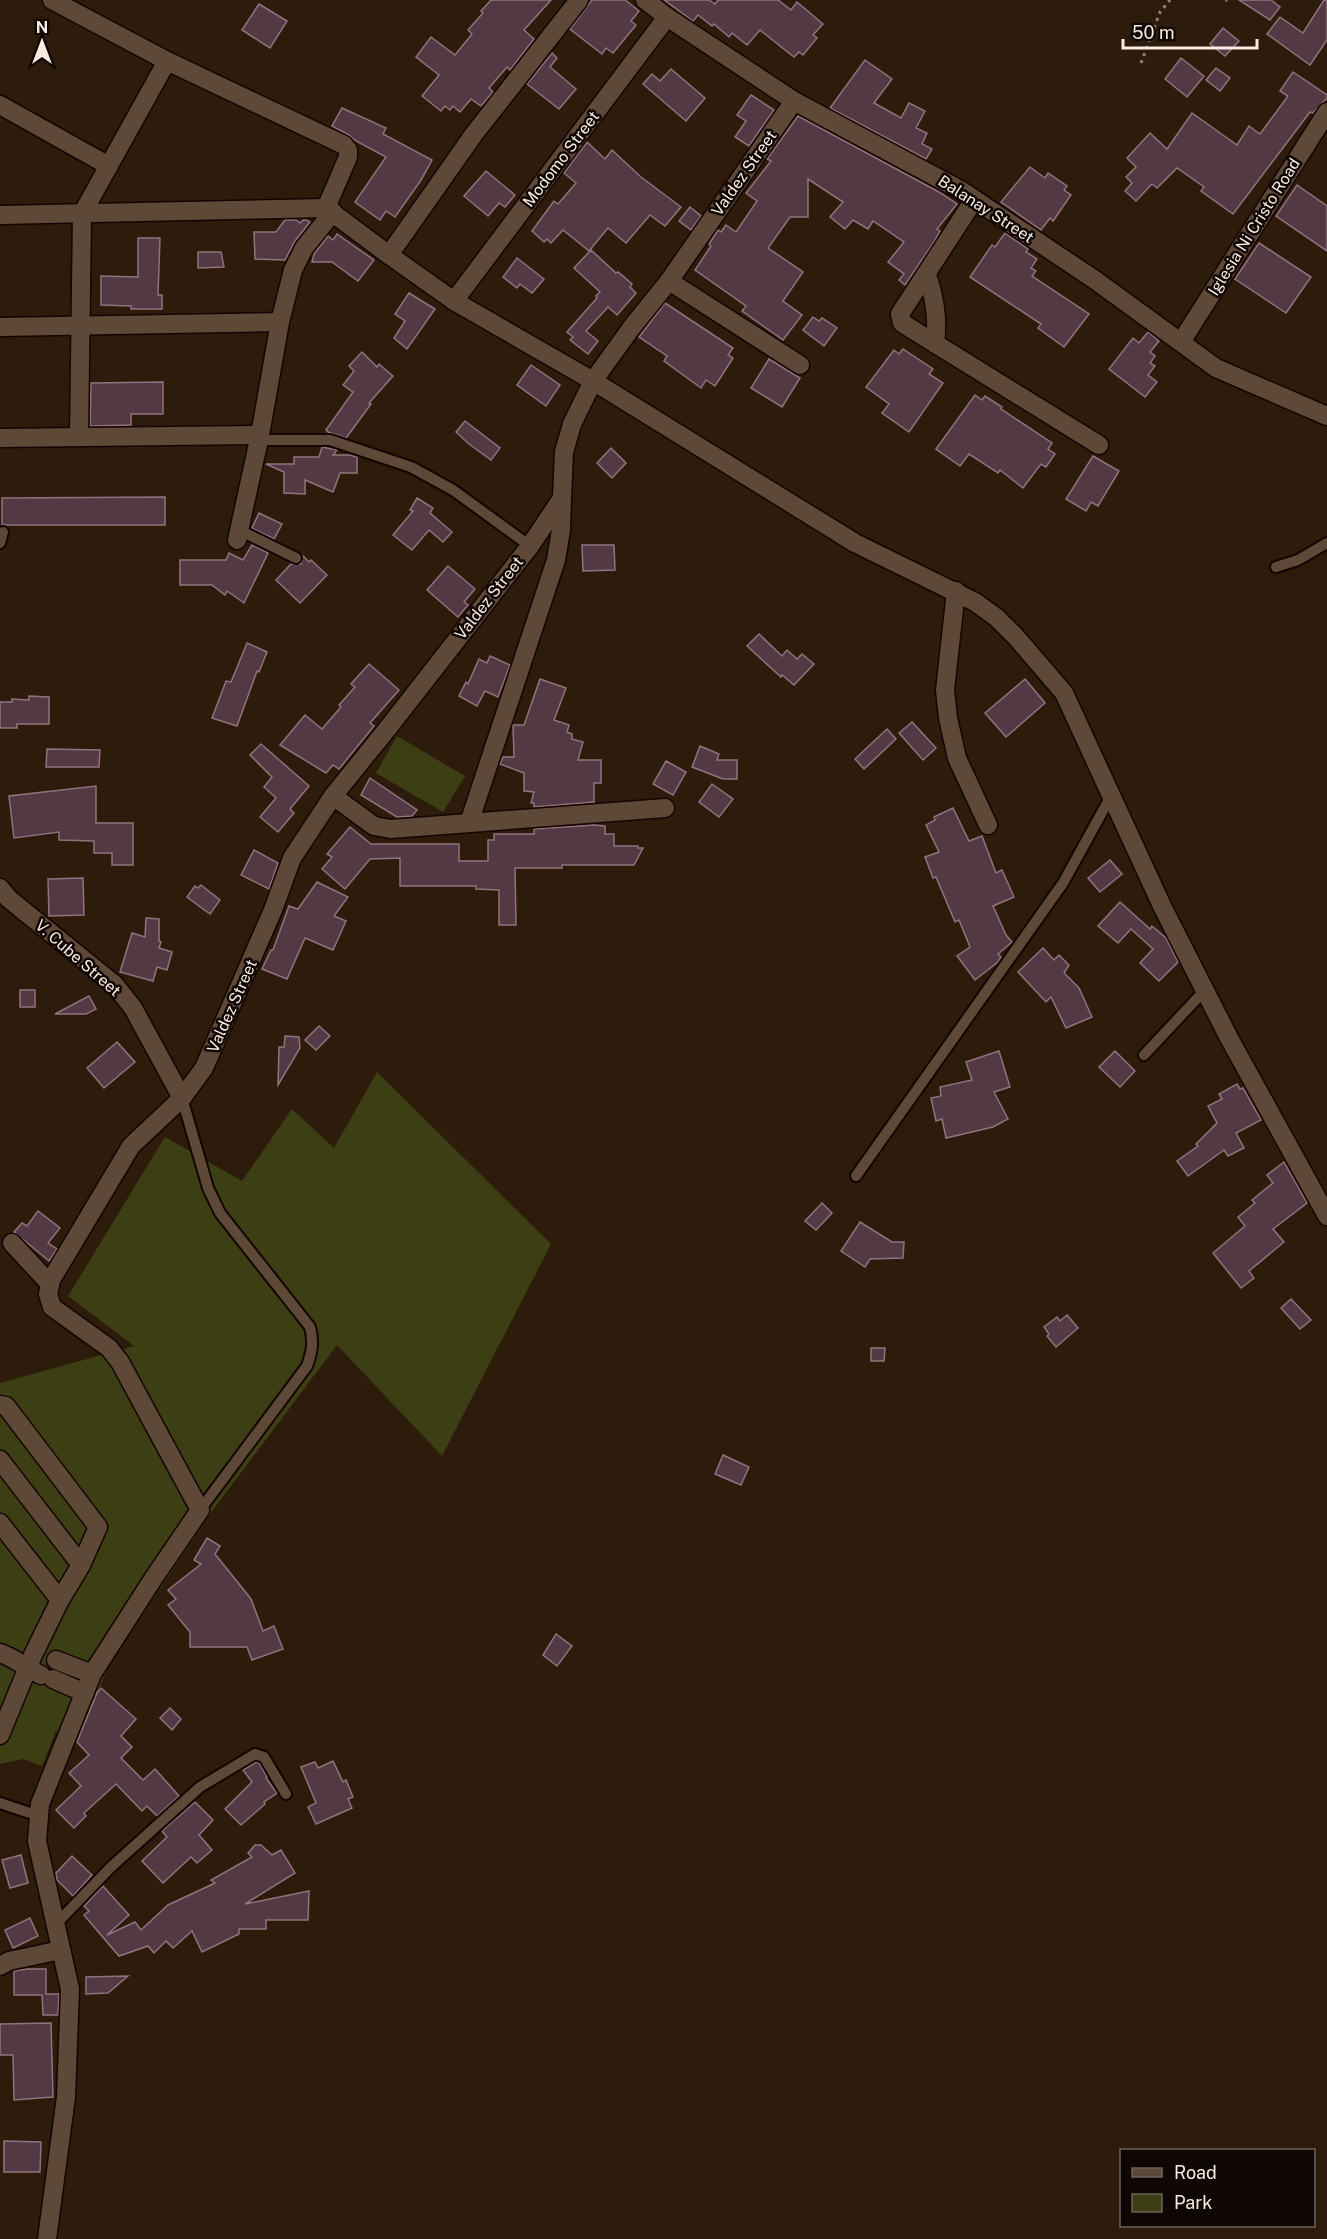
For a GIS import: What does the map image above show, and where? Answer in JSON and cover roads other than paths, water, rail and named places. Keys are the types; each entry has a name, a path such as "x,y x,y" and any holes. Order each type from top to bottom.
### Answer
{"street":[{"path":"52,0 167,61 344,145 348,150 348,157 330,210 304,248 293,270 280,322 260,437 238,535"},
{"path":"390,255 474,134 579,0"},
{"name":"Balanay Street","path":"649,1 667,17 794,100 962,191 1095,280 1216,368 1327,416"},
{"name":"Modomo Street","path":"454,301 667,17"},
{"path":"79,437 82,214 167,61"},
{"name":"Valdez Street","path":"50,1284 131,1146 182,1098 204,1068 273,910 292,858 333,796 530,546 561,498 564,452 572,424 593,381 669,281 794,100"},
{"path":"0,105 109,166"},
{"name":"Iglesia Ni Cristo Road","path":"1181,342 1327,112"},
{"path":"974,200 900,314 902,323 1099,445"},
{"path":"0,215 330,210 454,301 593,381 855,543 956,591 997,618 1064,693 1162,906 1228,1038 1327,1216"},
{"path":"927,275 935,298 936,344"},
{"path":"669,281 800,365"},
{"path":"0,327 280,322"},
{"path":"0,438 260,437"},
{"path":"469,823 556,560 561,530 561,498"},
{"path":"956,591 945,690 948,718 957,758 988,825"},
{"path":"333,796 374,825 391,829 666,808"},
{"name":"V. Cube Street","path":"0,888 17,906 115,985 133,1008 182,1098"},
{"path":"12,1243 50,1284 48,1294 52,1307 109,1348 120,1362 200,1510 92,1674 40,1804 37,1841 70,1989 66,2097 47,2239"},
{"path":"0,1405 6,1406 97,1524 98,1531 60,1600 34,1663 0,1735"},
{"path":"0,1460 81,1565"},
{"path":"0,1523 60,1600"},
{"path":"34,1663 92,1674"},
{"path":"34,1663 85,1693"},
{"path":"0,1966 9,1961 61,1950"}],"lane":[{"path":"260,437 330,440 411,467 453,490 530,546"},
{"path":"238,535 296,558"},
{"path":"1276,567 1298,560 1327,543"},
{"path":"856,1176 1062,883 1111,796"},
{"path":"1144,1055 1205,990"},
{"path":"182,1098 208,1188 220,1213 310,1328 313,1340 307,1366 200,1510"},
{"path":"55,1925 111,1867 200,1787 255,1754 264,1757 286,1794"},
{"path":"0,1803 39,1816"}]}
